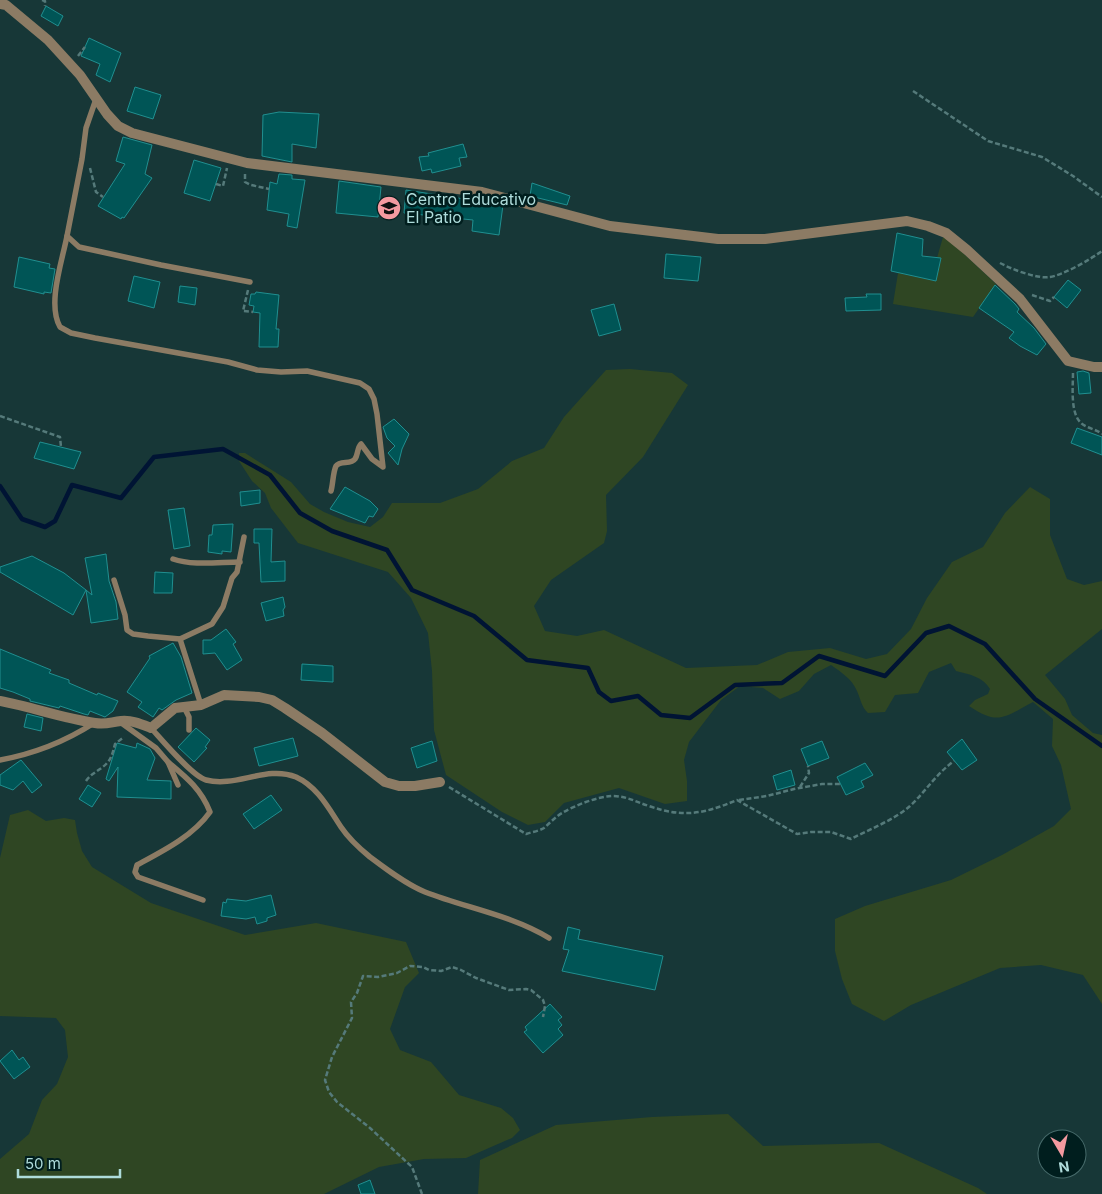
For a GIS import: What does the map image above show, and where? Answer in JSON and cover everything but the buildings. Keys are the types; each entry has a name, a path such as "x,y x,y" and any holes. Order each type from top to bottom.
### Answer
{"street":[{"path":"0,4 6,5 48,40 80,75 96,99 118,126 132,133 244,162 482,192 610,226 718,239 765,239 907,221 928,226 946,233 1020,300 1068,361 1102,367"},
{"path":"0,701 20,704 54,715 94,723 108,725 118,722 136,722 151,728 175,708 201,705 224,695 242,695 272,700 322,733 385,782 399,786 415,786 440,782"}],"lane":[{"path":"96,99 86,128 83,157 57,286 55,314 60,327 95,338 228,362 257,370 281,372 307,371 360,383 369,389 374,399 378,414 383,467 372,459 361,444 353,461 340,463 336,466 331,491"},
{"path":"67,236 79,247 250,282"},
{"path":"114,580 128,630 134,634 180,639 212,624 223,607 240,562 244,538"},
{"path":"173,559 180,562 240,562"},
{"path":"180,639 201,705"},
{"path":"184,707 189,717 189,730"},
{"path":"118,722 156,748 168,762 192,782 205,799 210,812 204,821 168,849 137,866 135,872 138,877 203,900"},
{"path":"0,760 41,748 76,734 94,723"},
{"path":"151,728 192,771 205,780 236,781 258,775 281,774 304,781 325,801 352,842 394,874 423,891 532,927 549,938"},
{"path":"168,762 178,785"}],"path":[{"path":"42,0 45,2 45,6"},
{"path":"913,91 988,141 1042,157 1074,176 1102,197"},
{"path":"83,157 90,167 96,192 103,197"},
{"path":"216,184 223,186 229,158"},
{"path":"244,162 245,182 269,189"},
{"path":"996,262 1017,271 1048,278 1102,251"},
{"path":"250,282 243,311 253,312"},
{"path":"1020,300 1028,294 1050,301 1054,297"},
{"path":"1072,362 1073,407 1076,415 1081,423 1102,434"},
{"path":"0,416 60,436 61,447"},
{"path":"86,781 89,776 108,762 115,744 132,731"},
{"path":"737,800 797,834 831,832 851,839 881,824 909,806 940,771 954,761"},
{"path":"800,788 808,773 808,766"},
{"path":"440,782 526,834 542,829 560,814 582,804 612,796 628,797 648,806 677,813 695,814 718,808 737,800 767,796 822,784 841,784"},
{"path":"422,1194 412,1167 370,1128 337,1102 329,1092 325,1080 332,1057 352,1018 351,1002 358,993 363,976 378,977 410,966 441,971 452,967 509,990 526,988 531,990 543,1000 545,1006 544,1017"}],"green space":[{"path":"943,237 948,239 996,284 973,317 893,304 898,273 936,281 941,259 937,258"},
{"path":"630,369 672,373 688,385 643,457 606,495 607,531 604,543 551,580 534,606 545,631 577,636 604,630 686,668 757,665 788,652 830,648 866,659 887,654 911,629 927,598 952,562 983,547 1005,513 1030,487 1050,499 1050,535 1067,579 1084,585 1102,581 1102,629 1045,675 1065,699 1072,715 1093,733 1102,735 1102,1004 1083,975 1041,965 1000,968 911,1005 884,1021 852,1004 842,979 835,951 835,919 865,906 951,880 1002,855 1054,826 1071,809 1061,765 1052,746 1053,719 1033,702 1008,715 1001,717 987,716 969,706 975,700 988,694 990,689 980,679 956,671 951,663 929,672 918,693 895,695 885,712 868,713 862,705 852,683 831,665 814,674 799,691 780,699 763,688 740,686 721,700 689,742 684,760 687,801 665,804 619,788 564,803 545,822 528,825 502,812 446,775 434,730 432,671 428,633 411,598 388,572 298,543 271,508 265,493 252,481 239,461 239,453 245,453 291,482 310,504 348,522 370,527 383,517 392,503 440,503 478,489 512,461 544,448 564,417 606,370"},
{"path":"28,810 46,821 64,818 75,820 82,851 92,867 151,903 245,935 316,923 406,942 419,973 405,987 390,1029 400,1050 431,1062 459,1095 501,1108 513,1118 520,1130 512,1138 466,1158 424,1159 379,1167 324,1194 0,1194 0,1159 29,1134 42,1100 57,1084 68,1057 65,1030 56,1018 0,1016 0,858 10,815"},
{"path":"728,1114 763,1146 879,1143 978,1188 987,1194 478,1194 480,1160 556,1125 652,1117"}],"waterway":[{"path":"0,486 22,519 45,527 55,521 72,485 121,498 154,457 223,449 270,475 300,513 332,531 387,550 412,590 474,616 527,660 588,668 599,692 611,701 638,696 661,715 690,718 735,685 782,683 819,656 885,676 926,633 949,626 985,644 1035,699 1102,746"}],"place":[{"name":"Centro Educativo El Patio","path":"389,208"}]}
